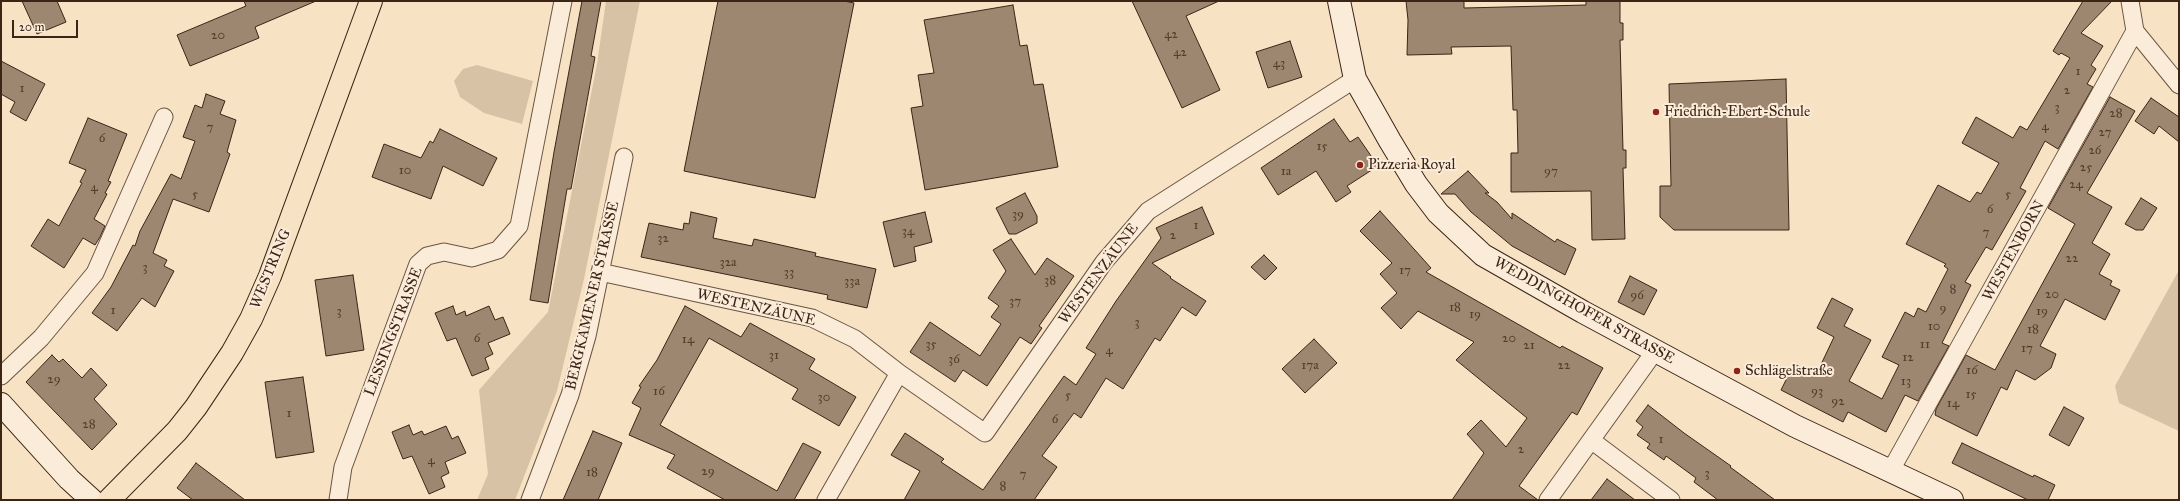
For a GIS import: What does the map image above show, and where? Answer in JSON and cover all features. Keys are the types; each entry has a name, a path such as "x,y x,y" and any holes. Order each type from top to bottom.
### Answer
{"main road":[{"name":"WESTRING","path":"109,500 177,430 191,413 218,375 251,319 270,276 371,1"}],"street":[{"name":"LESSINGSTRASSE","path":"338,500 343,467 418,264 427,256 444,252 472,258 498,250 519,226 563,1"},
{"name":"WEDDINGHOFER STRASSE","path":"1339,1 1355,79 1416,184 1438,213 1483,255 1655,351 1795,426 1952,500"},
{"path":"2130,1 2135,31 2179,85"},
{"name":"WESTENBORN","path":"1891,470 2135,31"},
{"name":"WESTENZÄUNE","path":"600,272 812,318 855,339 899,373 985,433 1104,262 1148,211 1355,79"},
{"path":"1,376 41,338 95,273 164,117"},
{"name":"BERGKAMENER STRASSE","path":"530,500 570,395 587,336 624,156"},
{"path":"1548,500 1655,351"},
{"path":"826,500 899,373"},
{"path":"1,404 69,479 92,500"},
{"path":"1591,440 1671,500"}],"shaded area":[{"path":"606,1 640,1 584,279 557,391 515,500 477,500 488,474 479,390 548,312 597,64"},
{"path":"477,65 533,81 522,124 484,113 460,97 454,81 463,69"},
{"path":"2179,270 2179,431 2119,403 2115,386"}],"building":[{"path":"22,1 57,1 66,22 37,34"},
{"path":"244,1 316,1 255,27 259,38 190,66 177,35 246,6"},
{"path":"582,1 601,1 591,56 595,57 571,189 567,189 548,303 530,300 554,152"},
{"path":"718,1 844,1 854,3 815,198 684,171"},
{"path":"1132,1 1219,1 1186,16 1220,90 1182,108"},
{"path":"1406,1 1464,1 1464,8 1586,5 1586,1 1620,1 1620,23 1623,23 1623,40 1620,40 1623,150 1626,150 1626,168 1623,168 1625,239 1592,240 1591,191 1511,192 1511,153 1518,153 1517,110 1513,110 1511,46 1451,47 1452,54 1407,55 1408,20"},
{"path":"2083,1 2112,1 2081,33 2103,46 2091,65 2096,69 2087,84 2093,87 2058,149 2045,141 2020,188 2026,191 1992,250 1986,247 1965,282 1971,285 1942,343 1949,346 1918,401 1905,395 1886,432 1848,412 1843,422 1781,390 1794,364 1816,375 1834,337 1817,328 1832,298 1853,309 1844,326 1871,340 1849,381 1882,399 1899,365 1882,357 1905,312 1914,317 1918,308 1926,312 1948,269 1944,266 1946,264 1906,244 1938,185 1970,202 1977,192 1981,194 1999,163 1962,143 1976,117 2013,138 2020,126 2027,130 2070,58 2061,53 2059,55 2053,51"},
{"path":"1013,5 1020,46 1027,45 1034,85 1043,84 1058,167 925,190 911,108 923,106 918,75 934,73 924,20"},
{"path":"1290,41 1302,77 1268,88 1256,52"},
{"path":"1,61 45,84 26,121 10,112 15,102 1,94"},
{"path":"1786,79 1789,230 1674,230 1660,217 1660,186 1671,186 1669,84"},
{"path":"206,94 225,101 220,114 236,120 227,152 230,154 209,212 173,199 153,253 167,260 164,266 174,271 155,307 142,298 117,331 92,313 111,287 133,245 135,246 140,231 171,174 181,179 195,141 183,137 195,105 202,108"},
{"path":"2110,97 2135,111 2087,193 2112,207 2092,243 2110,254 2099,274 2112,281 2110,285 2120,290 2105,320 2065,299 2040,346 2056,354 2051,368 2035,380 2016,370 2007,390 2001,387 1977,436 1935,415 1936,409 1966,355 1995,370 2075,224 2048,208"},
{"path":"2151,98 2179,117 2179,142 2159,126 2154,134 2135,121"},
{"path":"88,118 127,134 108,181 111,182 105,193 107,194 94,219 105,226 100,237 95,245 83,238 64,268 31,246 48,219 59,226 82,183 80,182 86,170 69,163"},
{"path":"1334,119 1350,142 1358,137 1378,166 1347,186 1351,192 1336,202 1316,171 1278,195 1261,168"},
{"path":"440,129 497,158 483,186 443,166 431,199 372,177 384,144 421,158 430,141 433,143"},
{"path":"1468,171 1489,193 1485,193 1497,202 1512,219 1512,213 1555,242 1557,239 1576,249 1565,275 1512,246 1471,212 1455,194 1441,194"},
{"path":"1025,193 1037,216 1037,223 1016,234 1009,234 996,208"},
{"path":"2141,198 2157,208 2143,230 2136,230 2125,224"},
{"path":"1202,207 1214,234 1152,263 1171,277 1170,278 1206,301 1196,316 1182,307 1160,341 1155,338 1123,389 1106,378 1081,418 1074,413 1042,456 1057,467 1034,500 904,500 920,471 891,455 905,433 944,459 941,462 983,490 1064,376 1076,385 1096,354 1086,348 1116,301 1161,238 1156,228"},
{"path":"1380,211 1431,268 1426,272 1560,348 1562,346 1603,368 1577,415 1572,412 1519,486 1538,500 1452,500 1484,453 1467,434 1481,420 1506,447 1527,418 1456,360 1474,342 1418,311 1401,329 1381,308 1397,293 1380,274 1392,263 1360,231"},
{"path":"691,212 717,218 713,238 752,246 754,239 816,253 815,256 876,269 867,308 827,299 828,295 641,257 649,223 683,230 684,223 689,224"},
{"path":"925,212 932,242 914,247 916,261 894,267 883,222"},
{"path":"1011,239 1035,275 1047,258 1074,276 1039,326 1042,328 1031,344 1020,337 987,386 963,370 955,382 910,352 930,322 980,356 1001,324 991,317 999,306 988,298 1006,271 993,250"},
{"path":"1264,255 1277,268 1265,280 1251,267"},
{"path":"353,275 364,350 326,356 315,280"},
{"path":"1630,276 1657,290 1644,315 1618,302"},
{"path":"453,306 456,315 465,311 466,316 489,306 495,320 503,317 510,334 488,343 493,354 485,358 489,369 472,376 456,338 447,341 435,313"},
{"path":"685,306 741,337 750,323 815,359 809,369 856,397 839,426 792,399 798,389 709,338 660,425 777,491 803,443 821,452 794,500 725,500 667,468 675,455 629,435 641,408 632,403 641,387 639,386 657,360"},
{"path":"1314,339 1337,363 1305,393 1282,369"},
{"path":"52,355 59,362 63,359 82,378 91,368 107,385 94,399 117,424 92,450 26,382"},
{"path":"303,377 314,452 276,458 265,382"},
{"path":"1648,405 1775,500 1718,500 1694,482 1696,478 1666,456 1664,460 1647,448 1650,444 1637,435 1643,427 1636,421"},
{"path":"2064,407 2084,418 2069,446 2049,435"},
{"path":"409,425 413,435 422,431 424,435 446,426 452,439 458,436 466,453 445,462 449,473 441,477 445,487 429,494 412,456 403,459 392,432"},
{"path":"593,431 622,443 598,500 563,500"},
{"path":"1962,443 2033,477 2034,475 2055,485 2048,500 2028,500 1952,463"},
{"path":"196,463 245,500 193,500 177,488"},
{"path":"1607,479 1635,500 1591,500"}],"place":[{"name":"Friedrich-Ebert-Schule","path":"1656,112"},
{"name":"Pizzeria Royal","path":"1360,165"},
{"name":"Schlägelstraße","path":"1737,371"}]}
